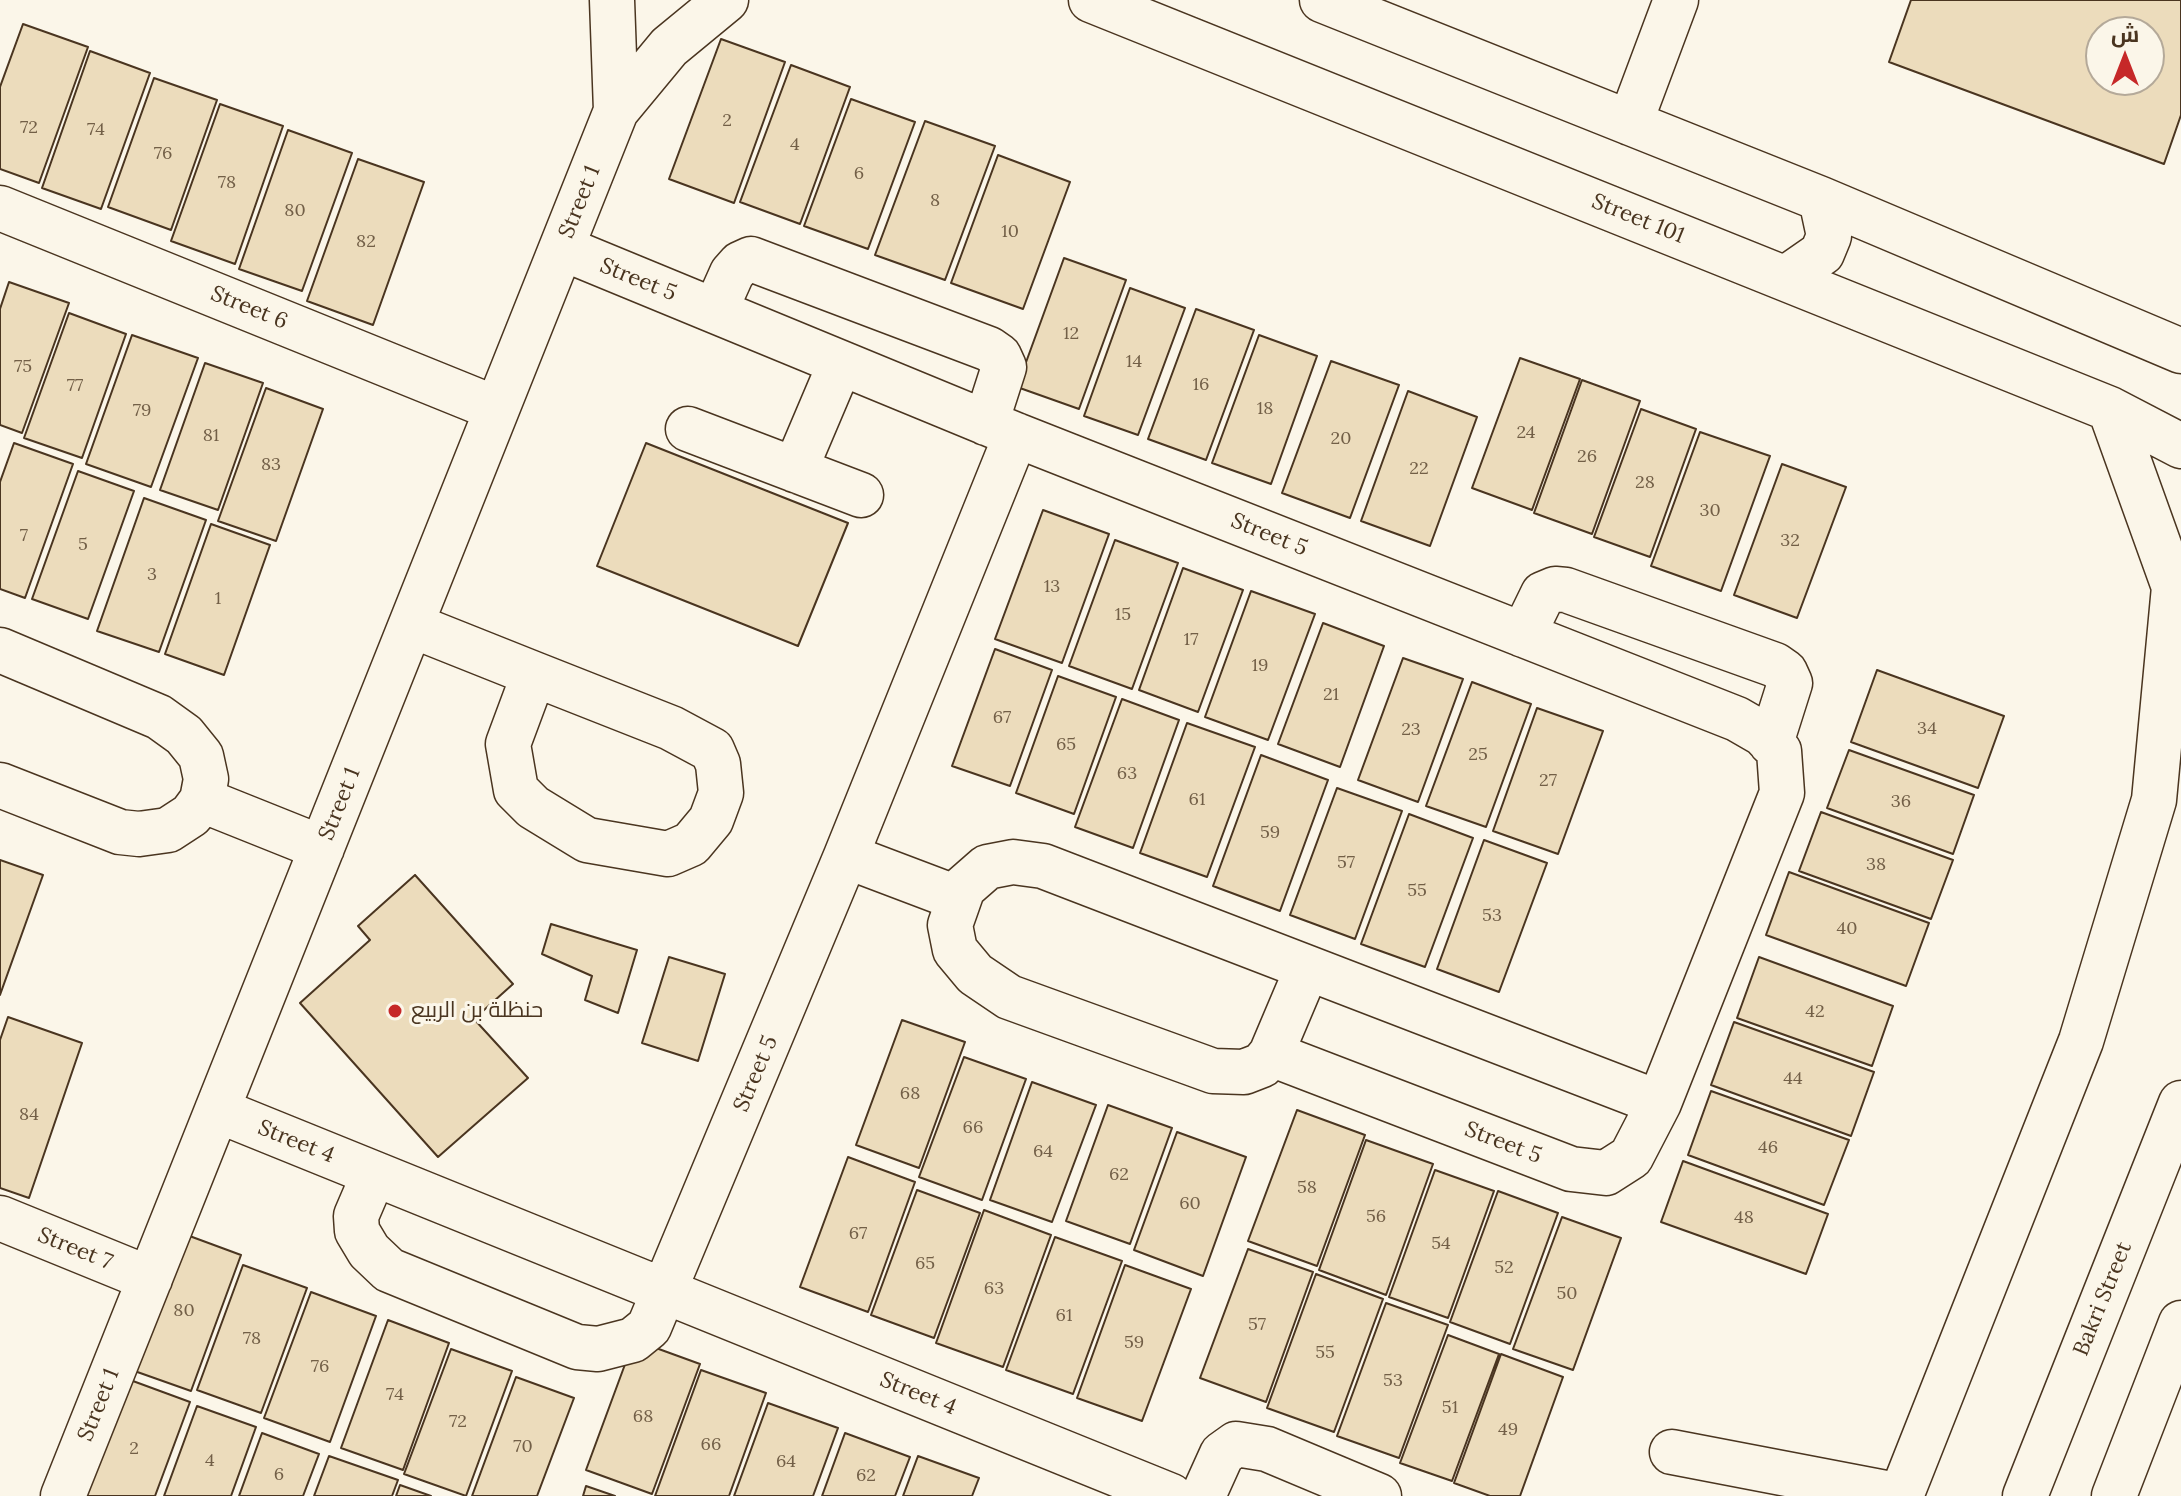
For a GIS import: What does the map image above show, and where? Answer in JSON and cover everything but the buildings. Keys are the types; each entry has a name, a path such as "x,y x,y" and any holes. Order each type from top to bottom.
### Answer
{"street":[{"name":"Street 1","path":"612,0 616,111"},
{"name":"Street 1","path":"63,1496 616,111 669,47 726,0"},
{"name":"Street 101","path":"1091,0 2110,409 2181,446"},
{"path":"1322,0 2179,344"},
{"path":"1630,123 1676,0"},
{"path":"1786,278 1822,253 1829,236 1821,199"},
{"name":"Street 6","path":"0,208 497,409"},
{"name":"Street 5","path":"562,248 1001,429 1737,719 1779,751 1782,793 1659,1103 1631,1157 1606,1173 1571,1169 1271,1054"},
{"name":"Street 5","path":"665,1291 846,856 1001,429 1004,367 999,356 989,349 751,259 740,264 732,273 715,311"},
{"path":"795,470 840,364"},
{"path":"1672,1452 1902,1496 2081,1041 2154,800 2174,587 2110,409"},
{"path":"688,429 861,495"},
{"path":"1523,635 1536,603 1543,594 1555,589 1775,665 1785,672 1790,683 1771,743"},
{"path":"411,625 671,728 712,750 718,764 721,793 711,820 691,844 668,854 587,840 533,807 516,790 508,744 534,674"},
{"path":"0,650 159,717 184,735 201,756 206,779 202,800 191,815 168,830 130,833 0,785"},
{"path":"202,800 322,848"},
{"path":"846,856 957,898"},
{"path":"1307,969 1271,1054 1262,1065 1244,1072 1213,1071 1009,997 975,974 955,950 950,925 963,888 987,867 1013,862 1043,866 1659,1103"},
{"name":"Bakri Street","path":"2025,1496 2181,1103"},
{"name":"Street 4","path":"217,1110 1171,1496"},
{"path":"374,1174 356,1216 357,1231 369,1251 389,1270 577,1347 598,1349 633,1340 649,1327 665,1291"},
{"name":"Street 7","path":"0,1218 150,1279"},
{"path":"2114,1496 2181,1323"},
{"path":"1203,1496 1222,1454 1236,1444 1267,1449 1379,1496"}],"place":[{"name":"حنظلة بن الربيع","path":"395,1011"}]}
